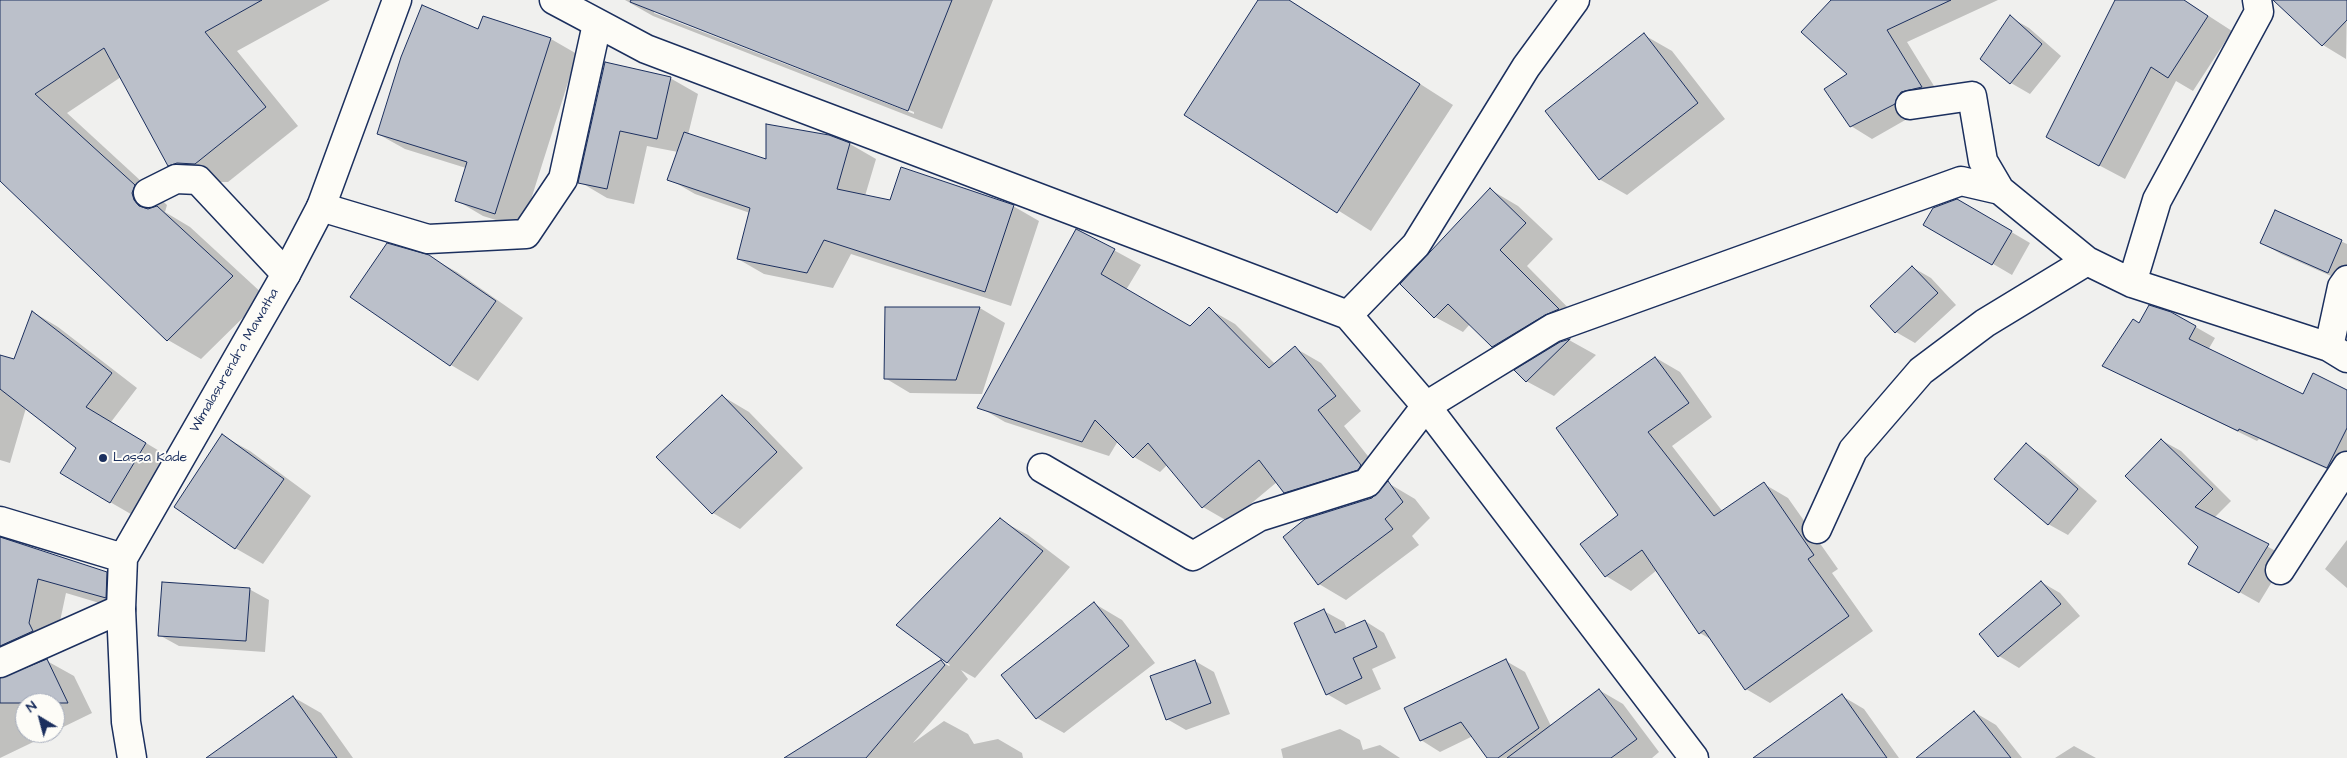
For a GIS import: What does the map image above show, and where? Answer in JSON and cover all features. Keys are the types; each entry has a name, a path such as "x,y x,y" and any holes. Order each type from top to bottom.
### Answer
{"street":[{"name":"Wimalasurendra Mawatha","path":"132,758 126,722 121,609 123,558 286,274 321,207 397,0"},
{"path":"554,0 646,49 1348,315 1426,406 1694,758"},
{"path":"1348,315 1416,245 1526,67 1575,0"},
{"path":"2132,282 2157,200 2259,12 2257,0"},
{"path":"321,207 428,239 526,234 563,179 598,24"},
{"path":"1910,105 1972,96 1982,160 2000,190 2087,261 2132,282 2338,352 2342,287 2347,280"},
{"path":"148,193 176,180 198,180 286,274"},
{"path":"1042,468 1193,556 1259,516 1367,483 1426,406 1552,328 1961,181 2000,190"},
{"path":"1817,529 1853,450 1921,371 1985,323 2087,261"},
{"path":"2280,570 2347,466"},
{"path":"0,522 123,558"},
{"path":"0,664 121,609"}],"building":[{"path":"0,0 262,0 205,32 266,107 195,164 177,163 168,166 104,48 35,94 135,185 132,193 134,200 139,206 148,209 157,206 233,276 167,341 0,181"},
{"path":"631,0 952,0 908,111 630,2"},
{"path":"1258,0 1289,0 1420,84 1337,213 1184,115"},
{"path":"1831,0 1951,0 1887,30 1922,87 1901,92 1895,104 1850,127 1824,89 1847,74 1801,32"},
{"path":"2115,0 2184,0 2208,16 2168,78 2151,67 2099,166 2046,137"},
{"path":"2273,0 2347,0 2347,20 2322,46"},
{"path":"422,5 478,29 483,16 551,38 495,214 455,201 467,162 377,134 401,57"},
{"path":"2010,15 2042,44 2010,84 1980,59"},
{"path":"1644,33 1698,103 1599,180 1545,111"},
{"path":"605,62 671,77 657,139 620,131 607,189 578,183"},
{"path":"766,124 829,135 850,143 837,189 890,200 901,167 1014,205 985,292 824,240 807,273 737,259 750,208 667,180 684,132 766,159"},
{"path":"1490,188 1526,223 1500,250 1559,309 1545,315 1492,347 1448,304 1434,318 1400,284"},
{"path":"1957,199 2012,231 1992,265 1923,225 1933,208"},
{"path":"2275,210 2342,240 2328,273 2260,243"},
{"path":"1076,229 1115,249 1101,274 1190,326 1209,307 1269,368 1295,346 1336,396 1318,410 1361,465 1358,470 1284,493 1259,460 1202,508 1148,443 1133,458 1095,420 1082,442 977,408"},
{"path":"387,243 429,255 496,301 450,366 350,297"},
{"path":"1912,266 1938,293 1895,333 1870,306"},
{"path":"2149,305 2171,312 2196,326 2189,339 2303,394 2313,373 2347,390 2347,428 2327,468 2239,429 2238,431 2102,366 2133,319 2139,323"},
{"path":"885,307 980,307 956,380 884,379"},
{"path":"32,311 112,373 86,407 146,443 110,503 60,473 76,448 0,389 0,355 14,359"},
{"path":"1570,339 1526,382 1514,370 1560,342"},
{"path":"1655,357 1689,403 1648,432 1714,516 1764,482 1814,555 1808,559 1849,616 1745,690 1704,630 1699,634 1642,550 1605,577 1580,544 1618,515 1556,428"},
{"path":"722,395 777,452 712,514 656,457"},
{"path":"222,434 284,479 235,549 174,507"},
{"path":"2161,439 2213,489 2195,507 2269,544 2239,593 2188,564 2198,547 2125,476"},
{"path":"2026,443 2078,489 2048,525 1994,479"},
{"path":"1388,481 1403,502 1385,519 1393,529 1318,585 1283,537 1305,519 1372,498"},
{"path":"1000,518 1043,551 947,663 896,625"},
{"path":"0,537 107,572 106,598 38,579 29,623 33,631 0,646"},
{"path":"2041,581 2061,604 1998,657 1979,634"},
{"path":"162,582 250,588 246,641 158,636"},
{"path":"1094,602 1129,646 1036,719 1001,675"},
{"path":"1324,609 1335,633 1365,620 1377,647 1353,658 1362,678 1326,695 1294,623"},
{"path":"47,659 63,693 15,693 15,703 0,703 0,678"},
{"path":"1506,659 1539,728 1498,758 1487,758 1461,722 1420,741 1404,708"},
{"path":"941,660 945,665 866,758 784,758"},
{"path":"1195,660 1211,703 1166,720 1150,676"},
{"path":"1599,689 1637,739 1611,758 1507,758"},
{"path":"1842,694 1887,758 1753,758"},
{"path":"293,696 337,758 206,758"},
{"path":"1974,711 2011,758 1916,758"}],"place":[{"name":"Lassa Kade","path":"103,458"}]}
